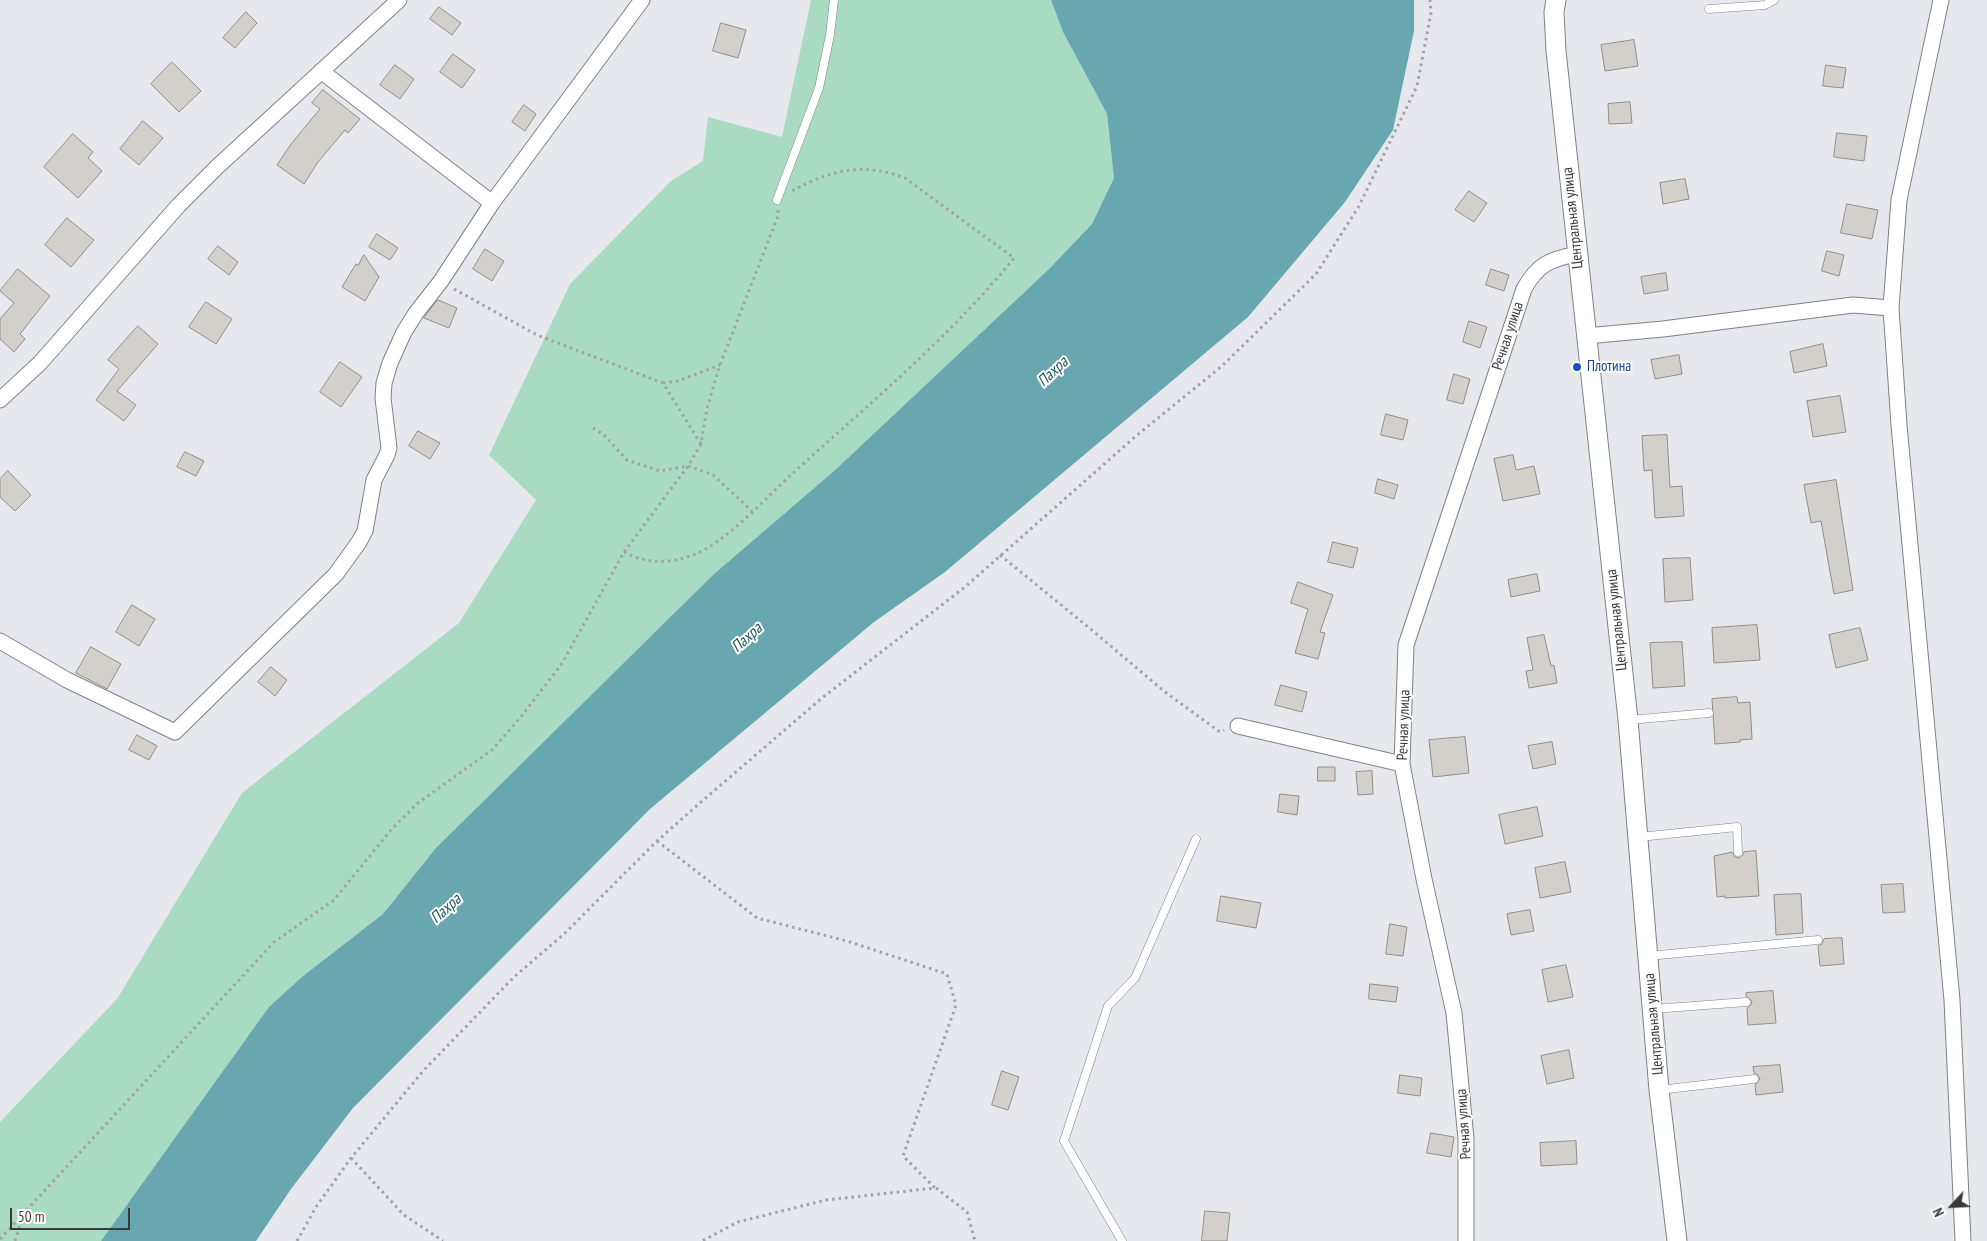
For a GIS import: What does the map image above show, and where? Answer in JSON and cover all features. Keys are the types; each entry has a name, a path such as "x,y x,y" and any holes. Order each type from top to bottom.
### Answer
{"street":[{"path":"0,400 40,363 178,206 217,167 399,0"},
{"path":"0,641 67,680 175,732 336,574 365,531 374,480 389,448 383,398 384,383 390,363 404,332 492,203 642,0"},
{"path":"1941,0 1899,200 1892,308 1899,425 1952,1000 1963,1241"},
{"name":"Центральная улица","path":"1554,4 1556,51 1628,720 1659,1090 1677,1241"},
{"path":"322,71 492,203"},
{"name":"Речная улица","path":"1466,1241 1466,1139 1454,1013 1424,879 1402,764 1406,645 1524,289 1532,273 1546,263 1577,254"},
{"path":"1586,336 1662,329 1853,305 1892,308"},
{"path":"1238,726 1402,764"}],"lane":[{"path":"777,200 819,88 830,35 834,0"},
{"path":"1709,9 1765,6 1774,0"},
{"path":"1628,720 1709,713"},
{"path":"1638,837 1737,827 1738,852"},
{"path":"1122,1241 1064,1141 1108,1006 1135,978 1196,839"},
{"path":"1648,956 1818,940"},
{"path":"1653,1009 1746,1002"},
{"path":"1659,1090 1754,1079"}],"path":[{"path":"297,1241 316,1207 351,1158 424,1070 514,977 564,934 658,841 822,698 965,587 1136,436 1222,366 1316,274 1359,206 1417,86 1431,13 1430,0"},
{"path":"0,1239 274,942 334,900 390,831 418,803 492,750 520,718 561,665 624,552 688,466 701,444 707,408 720,365 778,216 777,200 824,176 871,169 887,171 905,178 1014,258 987,291 908,368 752,511 713,544 693,555 653,562 639,560 624,552"},
{"path":"440,281 537,335 663,383 678,381 720,365"},
{"path":"663,383 701,444"},
{"path":"593,428 603,434 628,460 660,470 688,466 713,475 752,511"},
{"path":"1000,555 1172,698 1220,732 1238,726"},
{"path":"658,841 757,918 846,941 947,974 956,1005 903,1156 936,1188 967,1212 975,1241"},
{"path":"351,1158 404,1215 444,1241"},
{"path":"702,1241 738,1222 826,1200 936,1188"},
{"path":"14,1241 24,1213"}],"green space":[{"path":"811,0 1051,0 1063,32 1107,114 1114,178 1092,224 1048,270 834,471 714,574 437,848 383,914 303,976 269,1008 101,1241 0,1241 0,1122 117,999 242,793 459,623 536,500 489,455 570,284 671,181 703,161 708,117 782,137"}],"water":[{"name":"Пахра","path":"1051,0 1414,0 1414,31 1393,130 1345,202 1248,317 945,572 874,622 650,809 353,1108 291,1189 256,1241 101,1241 269,1007 303,976 383,914 436,848 714,574 834,471 1048,270 1092,224 1114,178 1107,114 1063,32"}],"building":[{"path":"439,7 461,23 452,35 430,19"},
{"path":"246,12 257,23 235,48 223,38"},
{"path":"721,23 746,30 738,58 713,51"},
{"path":"1634,40 1638,66 1605,71 1601,45"},
{"path":"453,54 475,70 462,88 440,72"},
{"path":"172,62 201,91 179,112 151,84"},
{"path":"395,65 414,79 400,99 380,85"},
{"path":"1826,65 1846,68 1843,88 1823,86"},
{"path":"323,90 360,119 348,133 345,130 318,162 304,184 277,165 291,144 320,109 312,103"},
{"path":"1630,102 1632,123 1609,124 1608,104"},
{"path":"524,105 536,114 525,131 512,122"},
{"path":"143,121 163,138 139,165 120,149"},
{"path":"1837,133 1867,136 1864,161 1834,157"},
{"path":"73,134 93,152 88,158 102,171 78,198 44,167"},
{"path":"1685,179 1689,199 1663,204 1660,183"},
{"path":"1469,191 1487,203 1474,222 1455,210"},
{"path":"1847,204 1878,210 1872,239 1841,233"},
{"path":"67,218 94,240 71,267 45,245"},
{"path":"377,234 398,248 390,260 369,247"},
{"path":"218,246 238,262 229,275 208,259"},
{"path":"485,249 504,261 492,281 473,269"},
{"path":"1827,251 1844,255 1839,276 1822,271"},
{"path":"364,255 379,277 365,301 342,287"},
{"path":"18,269 50,296 20,334 25,339 14,352 0,339 0,319 14,303 0,291"},
{"path":"1491,269 1509,275 1504,291 1486,285"},
{"path":"1666,273 1668,290 1644,294 1641,277"},
{"path":"438,300 457,308 449,328 424,318"},
{"path":"206,302 232,319 216,344 189,327"},
{"path":"1469,321 1487,327 1480,348 1463,342"},
{"path":"138,326 158,344 117,391 136,405 124,421 96,400 119,369 108,360"},
{"path":"1823,344 1827,366 1794,373 1790,352"},
{"path":"1679,355 1682,374 1655,379 1651,360"},
{"path":"340,362 362,377 341,407 320,392"},
{"path":"1454,374 1470,379 1463,404 1447,400"},
{"path":"1840,396 1846,432 1813,437 1807,401"},
{"path":"1386,414 1408,420 1403,440 1381,435"},
{"path":"418,431 440,443 430,459 409,446"},
{"path":"1667,435 1670,487 1682,486 1684,516 1655,518 1652,470 1644,471 1642,436"},
{"path":"185,452 204,461 196,476 177,467"},
{"path":"1513,455 1516,470 1534,466 1540,494 1503,501 1494,459"},
{"path":"8,471 31,495 15,511 0,497 0,479"},
{"path":"1378,479 1398,485 1394,499 1375,493"},
{"path":"1836,480 1853,590 1834,594 1821,521 1811,523 1804,485"},
{"path":"1333,542 1358,548 1353,568 1328,562"},
{"path":"1690,558 1693,600 1665,602 1663,559"},
{"path":"1537,574 1540,591 1511,597 1508,580"},
{"path":"1298,582 1333,595 1320,632 1325,633 1318,659 1295,653 1308,609 1291,603"},
{"path":"132,605 155,619 139,646 116,632"},
{"path":"1757,625 1760,660 1714,663 1712,628"},
{"path":"1860,628 1868,660 1836,668 1829,635"},
{"path":"1544,635 1551,666 1554,665 1557,683 1529,688 1526,671 1533,670 1527,638"},
{"path":"1682,642 1685,686 1653,688 1650,643"},
{"path":"91,647 121,664 107,689 76,673"},
{"path":"271,667 287,680 275,696 258,682"},
{"path":"1281,685 1307,692 1302,712 1275,705"},
{"path":"1737,697 1738,703 1750,702 1752,739 1715,744 1712,699"},
{"path":"137,735 157,746 149,760 129,750"},
{"path":"1465,737 1469,773 1433,777 1429,740"},
{"path":"1552,742 1556,764 1533,769 1528,746"},
{"path":"1318,767 1335,767 1335,781 1318,781"},
{"path":"1372,771 1373,794 1358,795 1356,772"},
{"path":"1280,794 1299,796 1297,815 1278,812"},
{"path":"1537,807 1543,836 1505,844 1499,815"},
{"path":"1756,851 1759,896 1717,897 1714,856 1732,852 1735,857 1739,858 1744,852"},
{"path":"1565,862 1571,892 1540,898 1535,868"},
{"path":"1903,884 1905,912 1883,913 1881,885"},
{"path":"1801,894 1803,933 1776,935 1774,895"},
{"path":"1221,896 1261,903 1256,928 1217,921"},
{"path":"1530,910 1534,931 1511,935 1507,914"},
{"path":"1390,924 1407,927 1403,956 1386,954"},
{"path":"1842,938 1844,964 1820,966 1818,946 1822,944 1824,939"},
{"path":"1566,965 1573,997 1548,1002 1542,970"},
{"path":"1370,984 1398,987 1396,1002 1369,999"},
{"path":"1773,991 1776,1023 1748,1025 1747,1008 1751,1005 1752,1001 1746,996 1746,993"},
{"path":"1569,1050 1574,1078 1547,1084 1541,1056"},
{"path":"1780,1065 1783,1092 1756,1095 1755,1085 1760,1079 1754,1073 1753,1067"},
{"path":"1002,1071 1019,1077 1008,1110 992,1105"},
{"path":"1400,1075 1422,1078 1420,1096 1398,1093"},
{"path":"1431,1133 1454,1137 1451,1157 1427,1153"},
{"path":"1576,1141 1577,1164 1541,1166 1540,1143"},
{"path":"1205,1211 1230,1213 1227,1241 1202,1241"}],"place":[{"name":"Плотина","path":"1577,367"}]}
